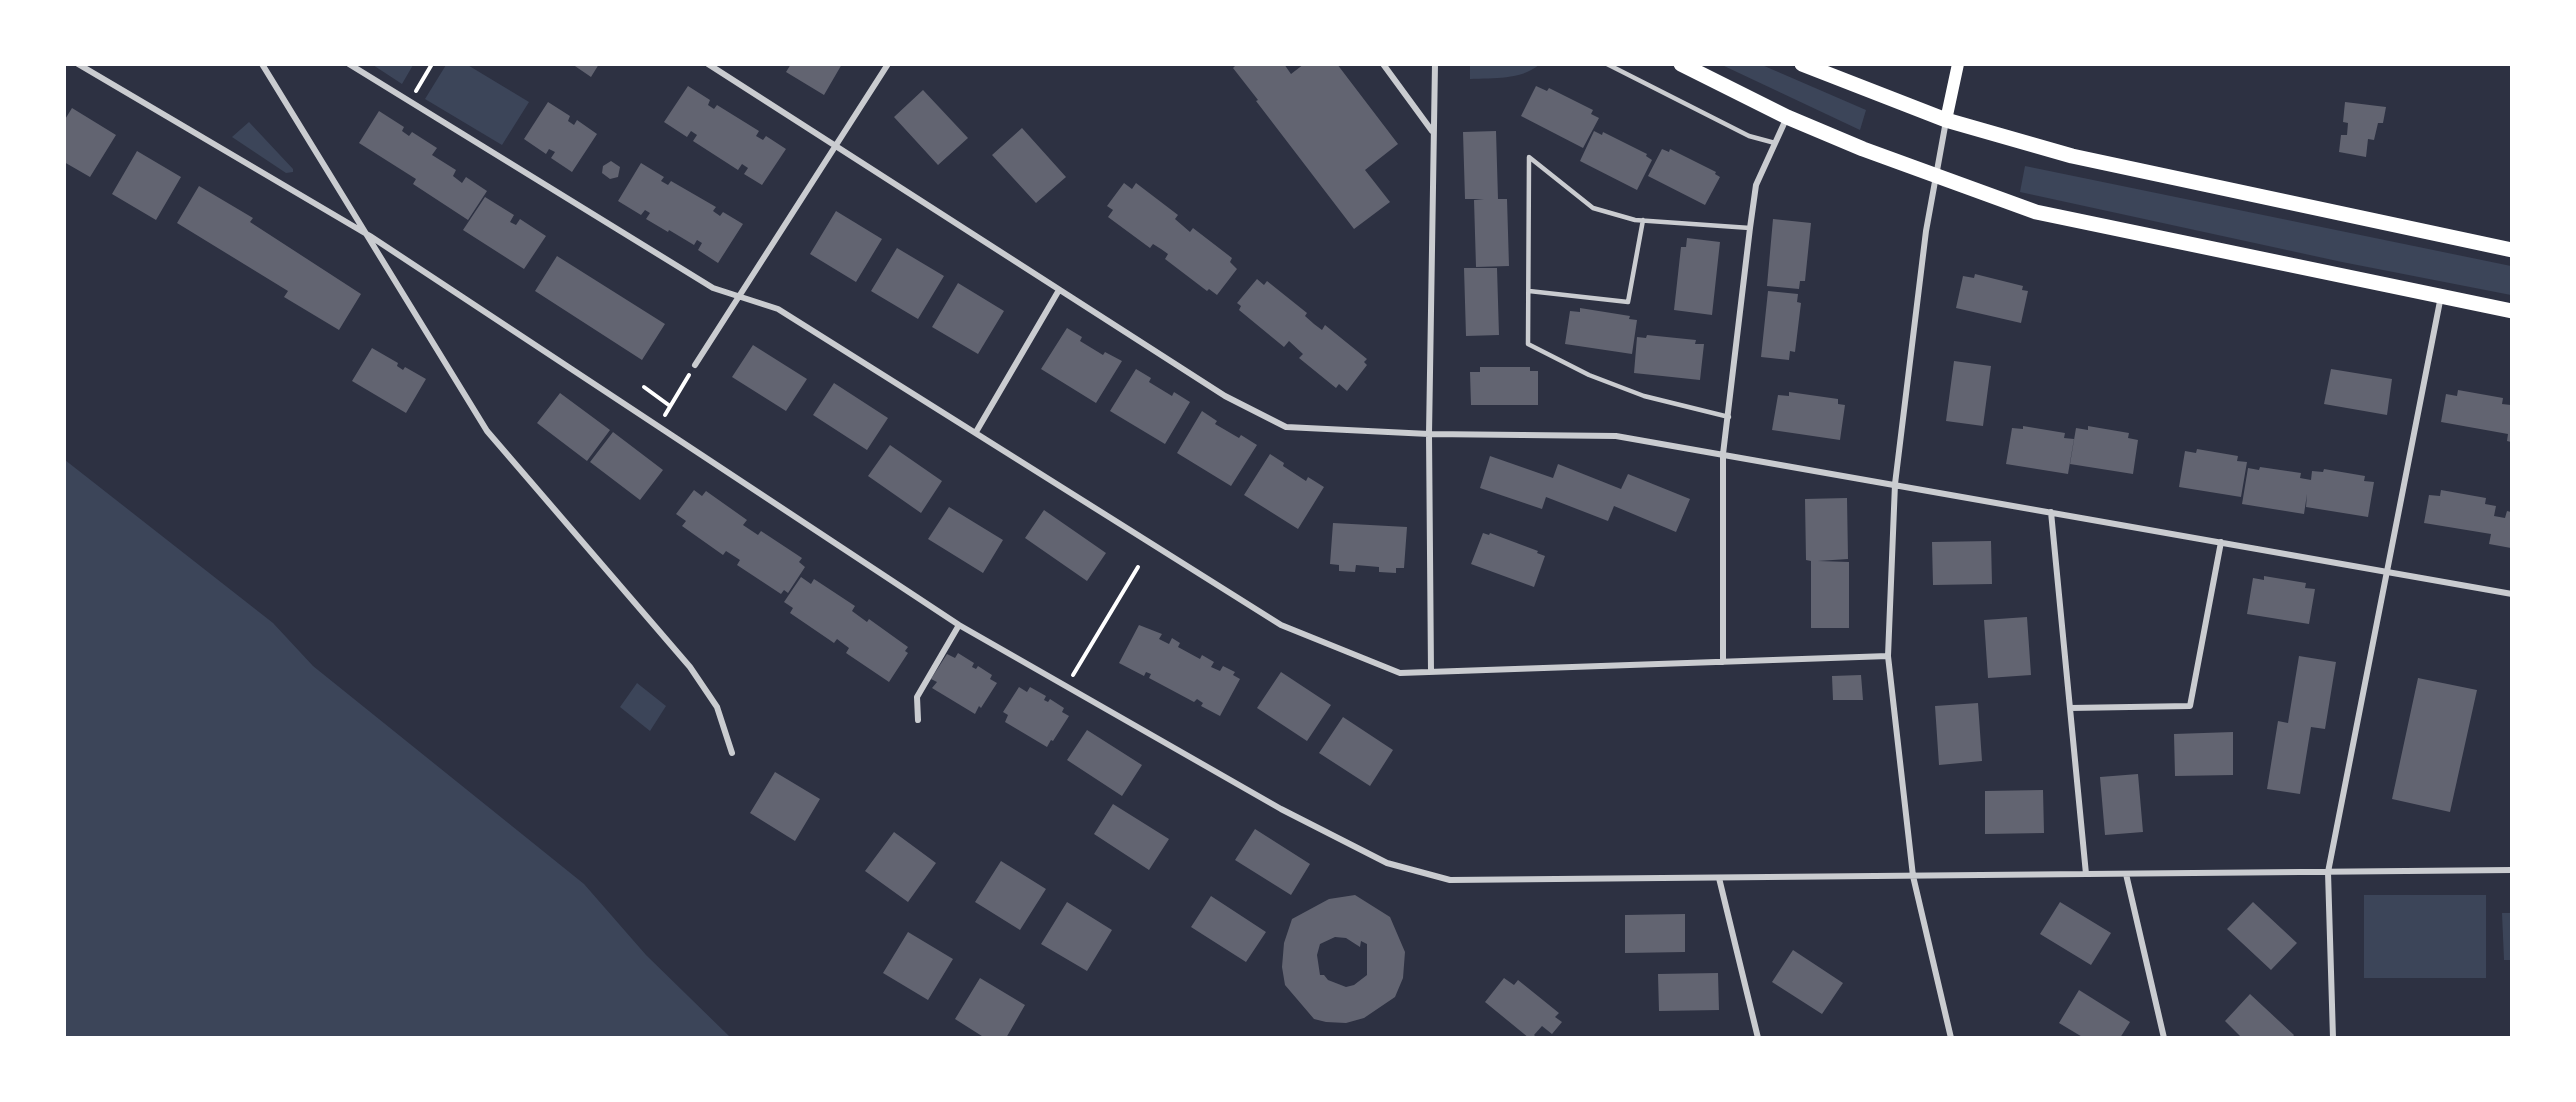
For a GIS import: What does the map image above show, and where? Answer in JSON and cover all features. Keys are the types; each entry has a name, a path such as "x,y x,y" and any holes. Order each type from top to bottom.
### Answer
{"highway":[{"path":"1681,64 1788,117 1936,178 2036,212 2511,311"},
{"path":"1802,64 1947,120 2072,156 2511,250"}],"main road":[{"path":"1947,120 1958,64"}],"street":[{"path":"78,64 370,236 959,625 1281,809 1388,863 1450,880 2511,870"},
{"path":"262,64 370,236 487,431 690,667 717,707 732,753"},
{"path":"349,64 712,288 778,309 1281,625 1400,673 1888,656"},
{"path":"708,64 1225,396 1286,427 1429,434 1616,436 2511,594"},
{"path":"696,364 888,64"},
{"path":"1383,64 1432,131"},
{"path":"1431,672 1429,434 1432,131 1435,64"},
{"path":"1723,662 1723,454 1756,185 1788,117"},
{"path":"1947,120 1926,231 1895,484 1888,656 1913,876 1951,1038"},
{"path":"976,432 1059,290"},
{"path":"2333,1038 2328,872 2441,295"},
{"path":"2051,512 2086,874"},
{"path":"2070,708 2190,706 2221,542"},
{"path":"918,720 917,697 959,625"},
{"path":"2126,874 2164,1038"},
{"path":"1719,878 1758,1038"}],"lane":[{"path":"1607,64 1749,136 1775,143"},
{"path":"1729,417 1644,396 1589,375 1528,344 1529,157 1593,208 1643,220 1750,228"},
{"path":"1528,291 1629,302 1643,220"}],"path":[{"path":"412,97 432,64"},
{"path":"658,426 696,364"},
{"path":"644,387 670,406"},
{"path":"1066,686 1138,567"}],"shaded area":[{"path":"466,64 529,102 502,145 425,99 446,65"},
{"path":"1470,64 1539,65 1515,76 1470,79"},
{"path":"373,65 413,65 402,84"},
{"path":"1722,65 1762,65 1866,110 1860,130"},
{"path":"249,122 293,169 293,172 286,173 232,137"},
{"path":"2025,166 2511,266 2511,295 2342,262 2020,192"},
{"path":"65,460 273,623 313,666 584,884 646,955 730,1037 65,1037"},
{"path":"637,683 666,706 650,731 620,707"},
{"path":"2364,895 2486,895 2486,978 2364,978"},
{"path":"2502,913 2511,913 2511,960 2504,960"}],"building":[{"path":"572,64 599,64 591,77"},
{"path":"791,64 842,64 824,95 786,72"},
{"path":"1237,64 1284,64 1291,74 1304,64 1337,64 1398,144 1365,170 1390,202 1354,229 1256,101 1258,100 1233,68"},
{"path":"688,86 710,100 708,105 714,109 717,105 759,131 756,136 763,140 766,136 786,149 762,185 744,174 748,168 742,164 738,170 693,141 697,135 691,131 687,137 664,122"},
{"path":"1536,86 1547,91 1549,88 1593,110 1591,114 1599,118 1583,148 1521,116"},
{"path":"923,90 968,138 938,165 894,117"},
{"path":"548,102 570,116 568,121 574,125 577,120 597,134 572,172 551,158 555,152 549,149 546,154 524,139"},
{"path":"2345,102 2386,107 2383,123 2378,123 2374,140 2368,139 2366,157 2339,152 2341,135 2347,135 2348,123 2343,122"},
{"path":"72,108 116,135 90,177 64,162 64,121"},
{"path":"379,111 404,127 402,131 409,136 412,132 437,148 432,155 456,170 453,176 462,183 466,177 487,191 468,220 413,184 416,179 359,143"},
{"path":"1022,128 1066,177 1036,203 992,155"},
{"path":"1496,131 1498,199 1507,199 1509,266 1476,267 1474,200 1484,199 1465,199 1463,132"},
{"path":"1594,131 1602,135 1603,132 1647,154 1646,156 1652,160 1637,190 1580,161"},
{"path":"1662,149 1669,152 1670,149 1716,172 1715,174 1720,177 1705,205 1648,176"},
{"path":"137,151 181,177 156,220 112,194"},
{"path":"611,161 620,167 618,177 610,179 602,173 603,166"},
{"path":"641,163 664,177 661,181 668,185 671,181 716,207 713,211 720,216 723,212 743,224 718,263 698,250 702,243 697,240 694,245 669,230 668,232 646,219 650,213 645,210 641,215 618,201"},
{"path":"1124,183 1132,189 1136,183 1178,215 1175,219 1190,232 1193,228 1232,258 1230,262 1237,269 1217,295 1209,289 1207,291 1165,259 1168,254 1153,244 1150,248 1108,217 1113,210 1107,206"},
{"path":"199,186 253,218 250,222 361,294 339,330 284,297 288,291 177,223"},
{"path":"485,197 514,215 510,222 516,225 520,219 546,236 524,269 463,230"},
{"path":"836,211 882,239 856,282 810,254"},
{"path":"1773,219 1811,223 1805,281 1800,281 1799,289 1767,286"},
{"path":"1687,238 1720,242 1712,315 1674,310 1681,247 1686,247"},
{"path":"897,248 944,276 918,319 871,291"},
{"path":"557,256 665,324 642,360 535,291"},
{"path":"1464,268 1497,268 1499,335 1466,336"},
{"path":"1975,274 2023,286 2022,290 2028,291 2021,323 1956,308 1963,276 1974,278"},
{"path":"1257,279 1264,285 1267,281 1307,313 1305,316 1314,324 1322,330 1325,325 1367,359 1364,362 1367,365 1347,391 1339,384 1336,388 1299,358 1303,354 1289,341 1284,347 1239,310 1241,306 1237,303"},
{"path":"958,283 1004,311 978,354 932,327"},
{"path":"1768,291 1798,294 1797,302 1801,303 1795,352 1790,351 1789,360 1761,357"},
{"path":"1580,308 1630,316 1629,319 1637,320 1632,354 1565,344 1570,311 1580,312"},
{"path":"1067,328 1082,337 1080,341 1103,355 1105,352 1122,361 1096,403 1041,369"},
{"path":"1647,335 1696,340 1695,344 1704,344 1700,380 1634,373 1637,337 1646,338"},
{"path":"753,345 807,379 786,411 732,377"},
{"path":"372,348 398,363 397,366 403,370 405,367 426,379 406,413 352,381"},
{"path":"1954,361 1991,366 1983,426 1946,421"},
{"path":"1480,367 1530,367 1530,371 1538,371 1538,405 1471,405 1470,372 1480,372"},
{"path":"1136,369 1151,378 1149,382 1172,396 1174,392 1190,402 1165,444 1110,411"},
{"path":"2331,369 2392,379 2387,415 2324,404"},
{"path":"834,383 888,418 867,450 813,415"},
{"path":"2458,390 2503,398 2502,404 2511,405 2511,442 2507,441 2508,434 2441,422 2446,394 2457,396"},
{"path":"1789,392 1838,399 1838,404 1845,405 1840,440 1772,430 1778,395 1789,396"},
{"path":"560,393 610,430 587,461 537,423"},
{"path":"1202,411 1217,421 1215,424 1257,445 1231,486 1177,453"},
{"path":"2023,426 2065,433 2064,438 2074,439 2068,474 2006,464 2012,428 2023,429"},
{"path":"2088,426 2129,433 2128,438 2138,440 2133,474 2070,464 2076,428 2088,430"},
{"path":"613,432 663,470 640,500 590,462"},
{"path":"890,445 942,481 921,513 868,476"},
{"path":"2197,449 2238,456 2237,461 2247,462 2241,497 2179,487 2185,451 2196,453"},
{"path":"1270,454 1284,463 1283,466 1306,481 1308,477 1324,487 1298,529 1244,495"},
{"path":"1490,456 1553,478 1558,464 1621,489 1628,474 1690,499 1676,532 1614,506 1608,521 1546,497 1542,509 1480,488"},
{"path":"2260,467 2301,473 2300,478 2311,480 2312,471 2323,472 2324,469 2365,476 2364,481 2374,482 2368,517 2306,507 2307,494 2304,514 2242,504 2248,468 2259,470"},
{"path":"694,490 702,496 706,491 747,520 743,525 758,535 761,531 802,558 799,562 805,567 788,593 784,590 781,594 737,565 740,560 726,551 723,555 682,526 686,521 676,514"},
{"path":"2441,490 2486,498 2485,504 2496,506 2494,516 2505,518 2507,511 2511,512 2511,548 2489,544 2491,534 2424,523 2429,495 2440,496"},
{"path":"1847,498 1848,559 1818,561 1849,562 1849,628 1811,628 1811,561 1806,560 1805,499"},
{"path":"949,507 1003,540 983,573 928,539"},
{"path":"1044,510 1106,553 1087,581 1025,538"},
{"path":"1333,523 1407,527 1404,568 1396,568 1396,573 1379,572 1379,567 1356,565 1355,572 1339,571 1339,565 1330,564"},
{"path":"1483,533 1489,535 1490,533 1538,551 1537,553 1545,556 1534,587 1471,564"},
{"path":"1991,541 1992,584 1933,585 1932,542"},
{"path":"2264,576 2306,583 2305,588 2315,589 2309,624 2247,614 2253,578 2264,580"},
{"path":"801,577 811,584 814,579 855,606 852,611 867,622 869,619 908,647 905,651 908,653 889,682 846,653 849,648 837,639 834,643 790,613 793,608 784,602"},
{"path":"2027,617 2031,675 1988,678 1984,620"},
{"path":"1139,625 1162,634 1159,639 1169,644 1172,638 1180,643 1178,647 1200,659 1202,655 1214,662 1211,667 1220,671 1223,666 1235,672 1233,675 1240,679 1220,716 1201,706 1203,703 1197,699 1194,702 1149,678 1151,674 1146,672 1144,676 1119,663"},
{"path":"958,653 974,663 972,667 976,669 978,666 992,675 990,679 997,683 975,714 932,688 937,682 931,679 947,654 955,658"},
{"path":"2299,656 2336,662 2325,729 2311,727 2300,794 2267,789 2278,721 2288,723"},
{"path":"1281,672 1331,705 1307,741 1257,708"},
{"path":"1861,675 1863,700 1833,700 1832,676"},
{"path":"2418,678 2477,690 2450,812 2392,799"},
{"path":"1019,687 1027,692 1030,687 1046,696 1044,700 1048,702 1050,699 1064,708 1062,712 1069,716 1047,747 1005,722 1008,715 1003,712"},
{"path":"1978,703 1982,761 1939,765 1935,706"},
{"path":"1343,717 1393,750 1370,786 1319,753"},
{"path":"1087,730 1142,765 1122,796 1067,760"},
{"path":"2233,732 2233,775 2175,776 2174,734"},
{"path":"775,772 820,799 795,841 750,813"},
{"path":"2138,774 2143,832 2105,835 2100,777"},
{"path":"2043,790 2044,833 1985,834 1985,791"},
{"path":"1113,804 1169,839 1149,870 1094,834"},
{"path":"1255,829 1310,864 1291,895 1235,860"},
{"path":"894,832 936,863 908,902 865,871"},
{"path":"1001,861 1046,889 1020,930 975,902"},
{"path":"1355,895 1390,917 1405,952 1403,978 1395,997 1364,1018 1346,1023 1314,1019 1285,985 1282,967 1284,943 1292,919 1329,899","holes":["1335,937 1346,938 1360,947 1361,941 1367,944 1367,975 1354,985 1346,987 1320,975 1317,955 1320,944"]},
{"path":"1211,896 1266,932 1246,962 1191,927"},
{"path":"1067,902 1112,930 1087,971 1041,944"},
{"path":"2060,902 2111,933 2091,965 2040,934"},
{"path":"2253,902 2297,943 2271,970 2227,929"},
{"path":"1685,914 1685,952 1625,953 1625,915"},
{"path":"908,932 953,959 928,1000 883,973"},
{"path":"1793,950 1843,983 1822,1014 1772,982"},
{"path":"1718,973 1719,1010 1659,1011 1658,974"},
{"path":"980,978 1025,1005 1006,1038 985,1038 955,1019"},
{"path":"1504,978 1514,985 1518,980 1559,1013 1555,1017 1562,1022 1552,1034 1542,1026 1534,1035 1537,1038 1529,1038 1485,1002"},
{"path":"2079,990 2130,1022 2120,1038 2084,1038 2059,1023"},
{"path":"2250,994 2294,1035 2292,1038 2242,1038 2225,1021"}]}
